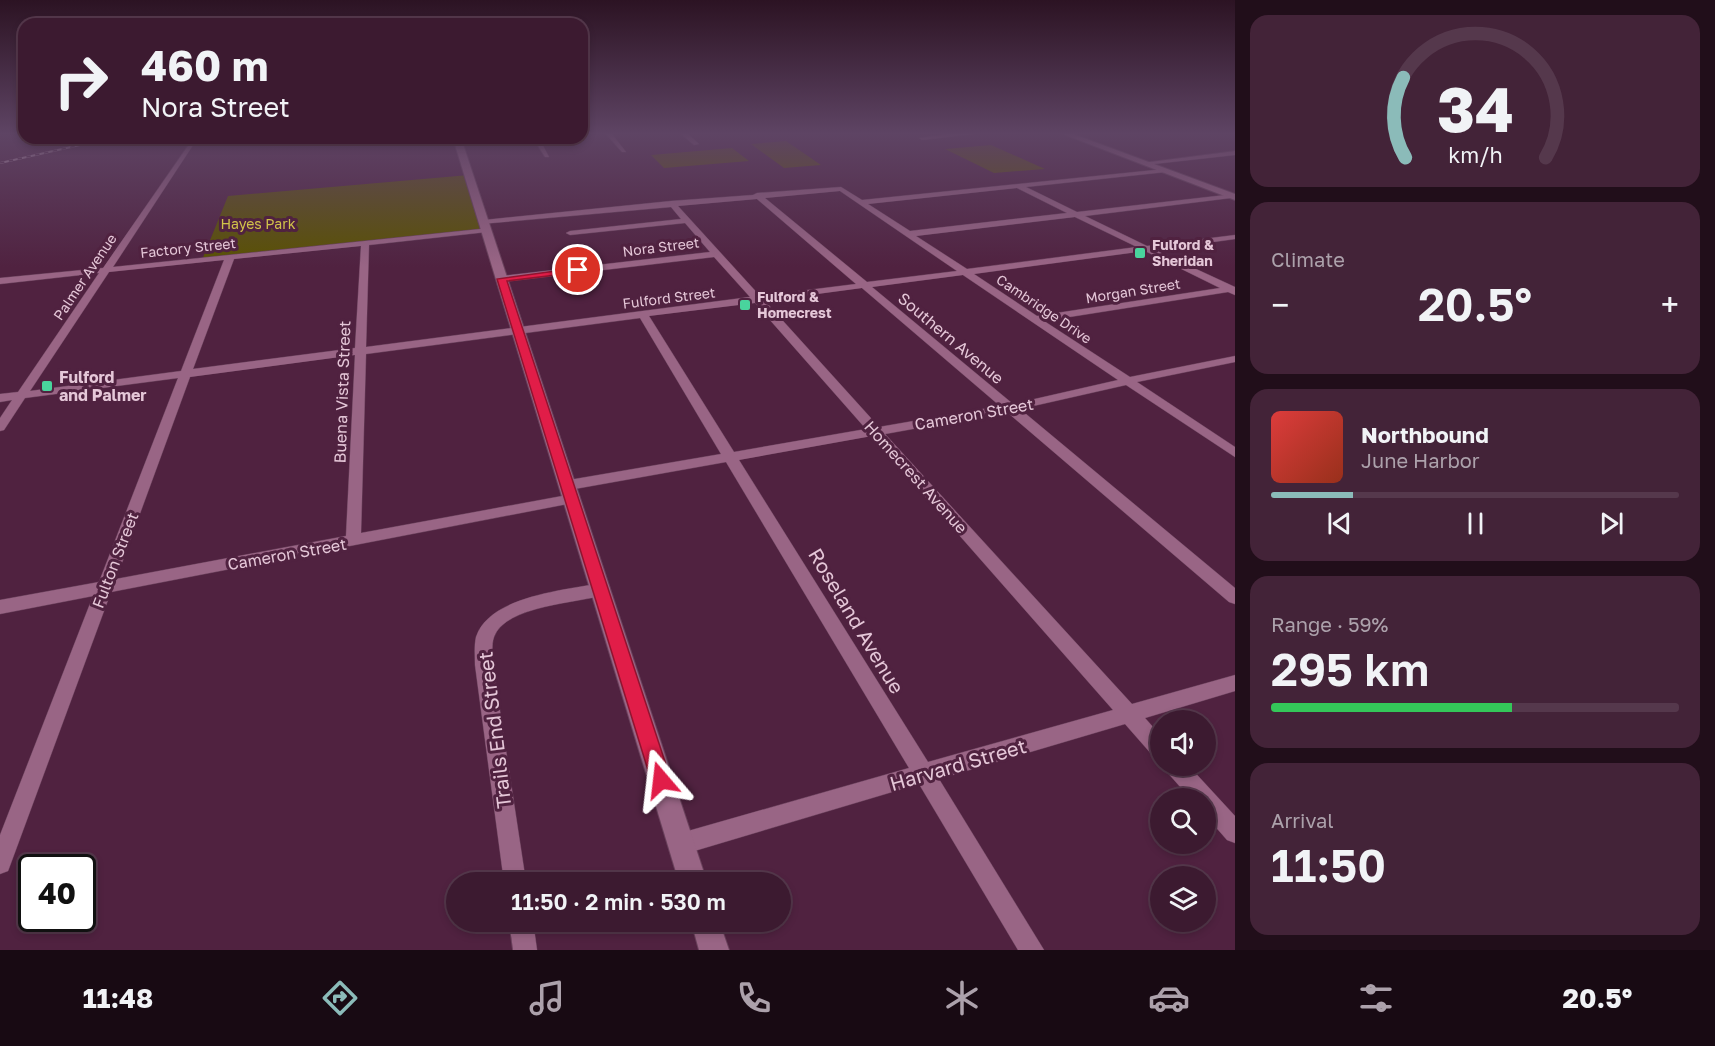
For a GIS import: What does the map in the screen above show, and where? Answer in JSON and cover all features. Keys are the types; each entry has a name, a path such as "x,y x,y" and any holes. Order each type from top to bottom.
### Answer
{"street":[{"name":"Palmer Avenue","path":"0,427 168,178"},
{"path":"471,178 690,872"},
{"path":"863,202 1093,178"},
{"path":"1183,178 1233,197"},
{"path":"1018,186 1233,290"},
{"name":"Factory Street","path":"0,281 365,243 671,203 837,188"},
{"name":"Cambridge Drive","path":"837,188 863,202 1235,453"},
{"name":"Southern Avenue","path":"757,195 1235,597"},
{"path":"909,234 1233,197"},
{"name":"Homecrest Avenue","path":"671,203 1150,738"},
{"path":"570,233 686,221"},
{"name":"Fulford Street","path":"0,398 1235,237"},
{"name":"Buena Vista Street","path":"353,542 365,243"},
{"name":"Nora Street","path":"502,279 716,254"},
{"name":"Fulton Street","path":"0,862 230,257"},
{"name":"Morgan Street","path":"1035,319 1233,290"},
{"name":"Roseland Avenue","path":"643,315 1032,950"},
{"name":"Cameron Street","path":"0,607 353,542 731,458 1009,408 1128,382 1172,369 1235,359"},
{"name":"Trails End Street","path":"514,872 484,665 485,637 498,618 519,608 602,589"},
{"name":"Harvard Street","path":"681,844 925,775 1235,683"},
{"path":"1184,776 1195,788"},
{"path":"1216,811 1235,832"},
{"path":"522,932 525,950"},
{"path":"708,932 714,950"}],"green space":[{"name":"Hayes Park","path":"431,178 470,178 487,230 202,260 228,196"}],"place":[{"name":"Fulford & Sheridan","path":"1140,253"},
{"name":"Fulford & Homecrest","path":"745,305"},
{"name":"Fulford and Palmer","path":"47,386"}],"route":[{"path":"578,270 502,279 661,780"}]}
